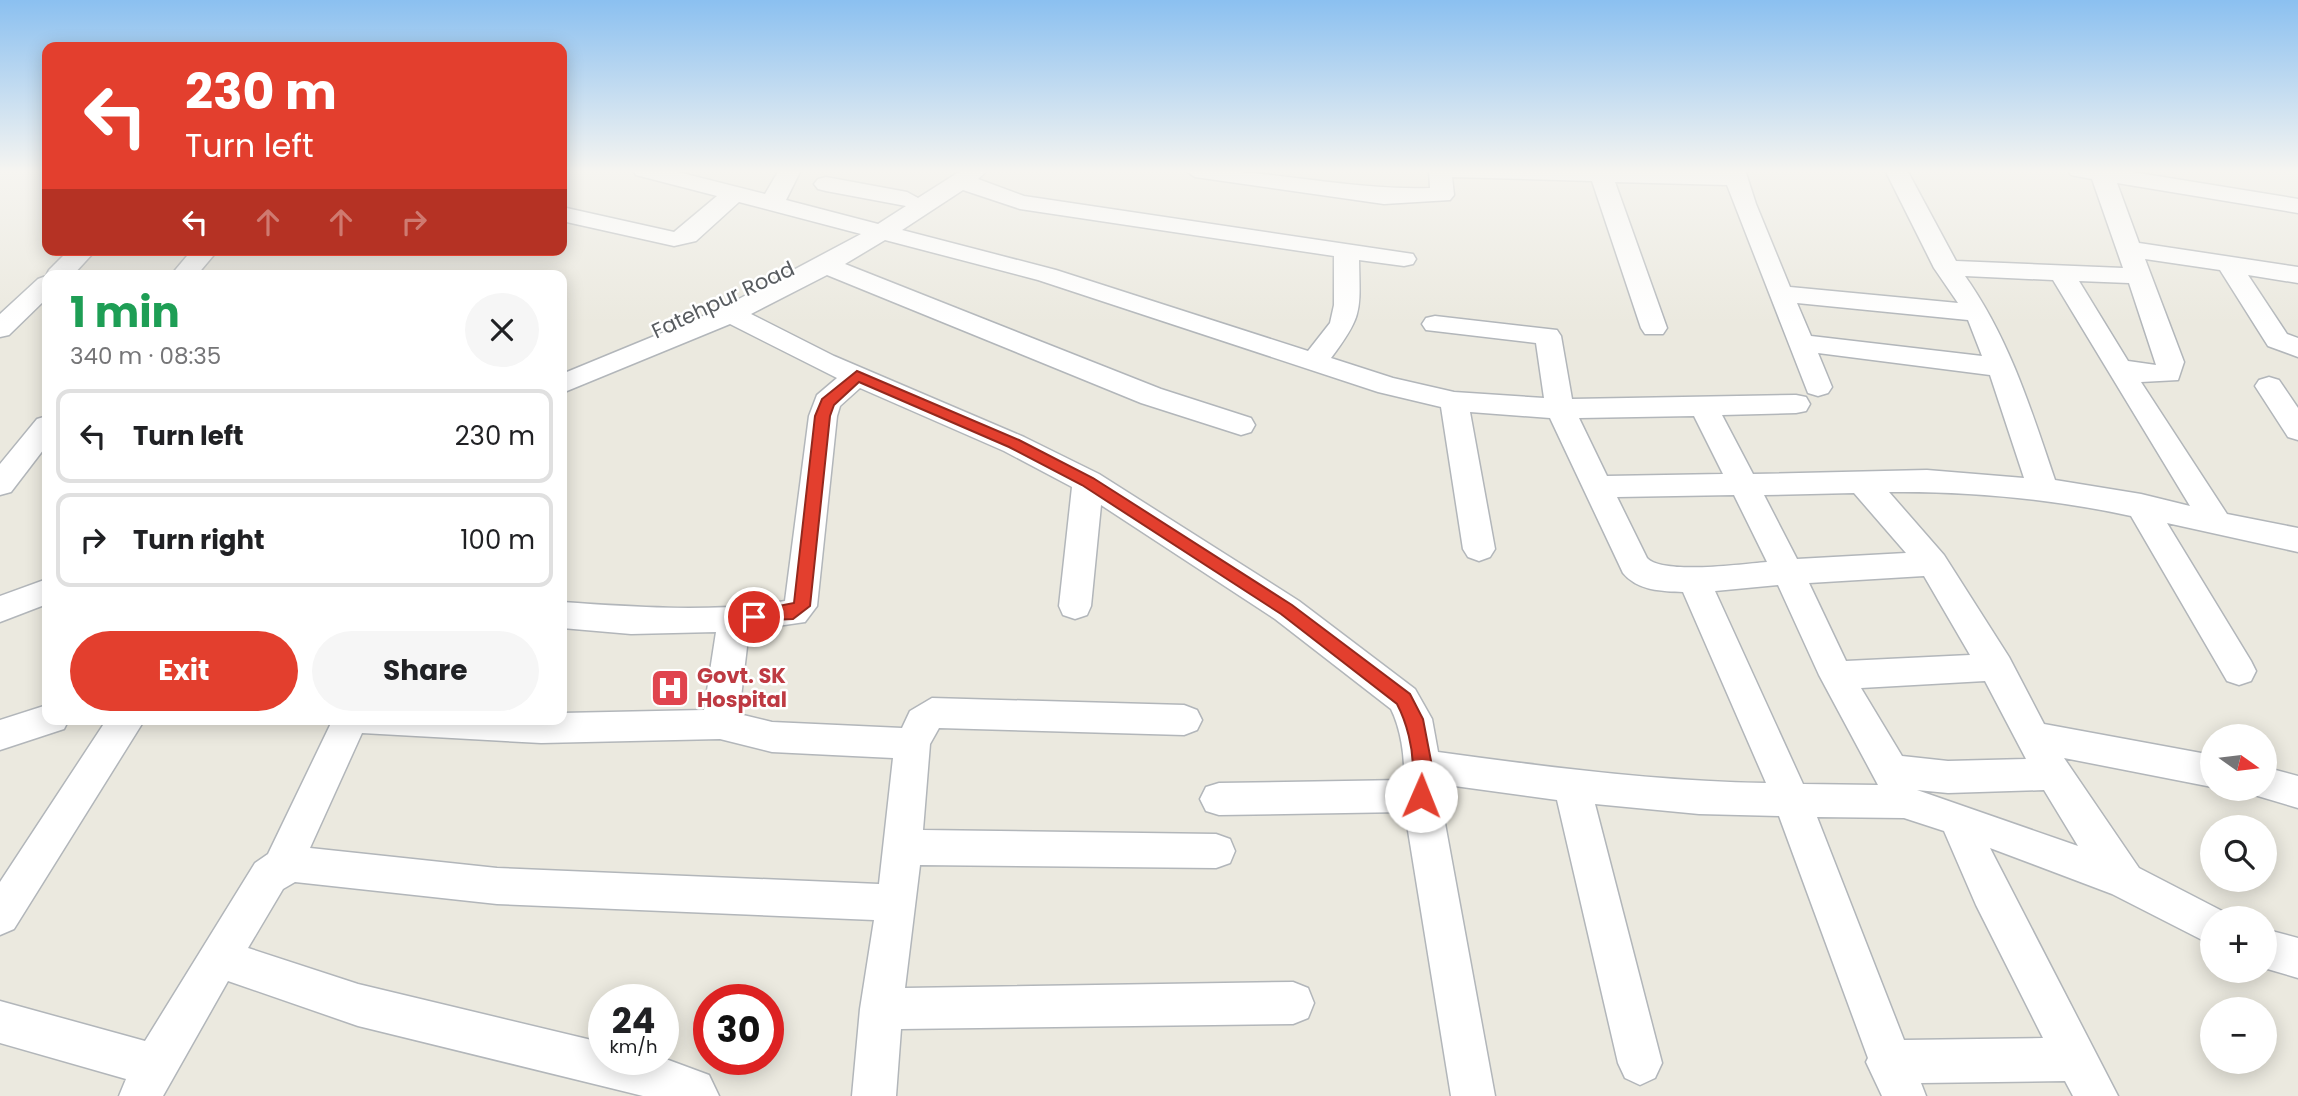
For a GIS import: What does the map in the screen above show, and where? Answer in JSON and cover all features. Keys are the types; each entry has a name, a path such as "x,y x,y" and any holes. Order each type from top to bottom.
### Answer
{"street":[{"path":"591,221 674,239 687,236 704,221"},
{"path":"843,221 1048,275 1388,386 1454,401 1560,409 1796,404"},
{"name":"Fatehpur Road","path":"567,368 719,306 875,230 884,221"},
{"path":"567,382 730,314 825,265 889,221"},
{"path":"1145,221 1404,259"},
{"path":"1617,221 1654,328"},
{"path":"1751,221 1818,387"},
{"path":"1923,221 1947,268 1978,313 2014,400 2043,490"},
{"path":"2118,367 2141,373 2162,375 2170,372 2170,362 2123,221"},
{"path":"2131,249 2298,275"},
{"path":"1315,360 1343,324 1347,305 1346,252"},
{"path":"63,270 78,256"},
{"path":"188,270 200,256"},
{"path":"825,265 1151,396 1241,425"},
{"path":"2229,265 2277,340 2298,348"},
{"path":"1947,268 2141,276"},
{"path":"2061,272 2215,520"},
{"path":"0,329 42,289"},
{"path":"1782,294 1978,313"},
{"path":"730,314 857,376 1014,444 1088,482 1287,610 1404,699 1414,719 1473,1096"},
{"path":"1435,324 1548,336 1560,409 1633,565 1642,573 1652,577 1693,577 1933,563"},
{"path":"1802,343 2000,367"},
{"path":"567,615 631,621 734,619 793,612 802,606 822,416 827,402 857,376"},
{"path":"2269,386 2298,430"},
{"path":"1454,401 1479,549"},
{"path":"1703,405 1788,572 1836,675 1897,787 1958,819 2124,880 2200,920"},
{"path":"0,443 39,435"},
{"path":"0,484 39,435"},
{"path":"1596,487 1927,481 2043,490 2215,520 2295,543"},
{"path":"1075,606 1088,482"},
{"path":"1862,482 1933,563 1997,667 2095,842 2124,880"},
{"path":"2141,505 2183,581 2239,671"},
{"path":"1693,577 1792,802 1896,1079 2076,1059"},
{"path":"0,595 42,578"},
{"path":"0,610 42,593"},
{"path":"720,724 734,619"},
{"path":"1836,675 1997,667"},
{"path":"874,1096 881,1010 897,903 912,744 923,720 932,713 1184,720"},
{"path":"0,735 42,722"},
{"path":"421,725 506,729 617,729 720,724 772,737 912,744"},
{"path":"0,916 123,725"},
{"path":"282,867 348,725"},
{"path":"2036,738 2200,768"},
{"path":"1219,799 1422,781 1572,786 1699,798 1792,802 1897,787 1948,776 2056,774"},
{"path":"1572,786 1640,1063"},
{"path":"2277,786 2298,792"},
{"path":"1958,819 1990,892 2096,1096"},
{"path":"902,846 1216,851"},
{"path":"0,1022 148,1081 218,958 269,876 282,867 295,864 510,887 897,903"},
{"path":"2277,952 2298,958"},
{"path":"218,958 358,1005 666,1080 694,1090 696,1096"},
{"path":"881,1010 1293,1003"}],"place":[{"name":"Govt. SK Hospital","path":"670,688"}],"route":[{"path":"754,617 793,612 802,606 822,416 827,402 857,376 1014,444 1088,482 1287,610 1404,699 1414,719 1423,766 1421,796"}]}
